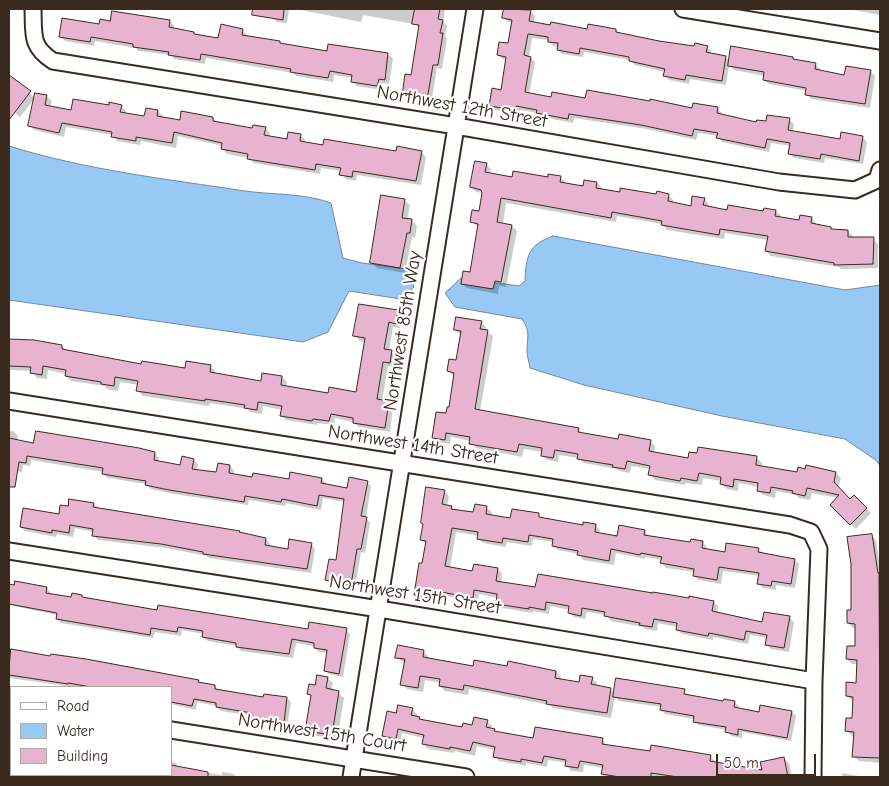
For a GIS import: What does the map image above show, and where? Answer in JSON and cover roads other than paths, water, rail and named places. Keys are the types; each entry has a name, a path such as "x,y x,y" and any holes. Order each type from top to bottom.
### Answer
{"street":[{"name":"Northwest 12th Street","path":"33,9 34,38 41,53 53,61 456,126 779,182 855,190 879,175"},
{"name":"Northwest 85th Way","path":"351,777 475,9"},
{"path":"683,9 880,41"},
{"name":"Northwest 14th Street","path":"9,401 790,525 811,532 819,549 814,681"},
{"name":"Northwest 15th Street","path":"9,551 379,609 814,681"},
{"path":"814,681 814,777"},
{"name":"Northwest 15th Court","path":"172,730 466,777"}],"water":[{"path":"9,146 97,168 245,191 300,196 331,203 343,258 362,263 406,269 414,287 401,299 349,291 328,332 303,342 9,300"},
{"path":"553,236 845,290 880,285 880,466 877,461 845,439 722,416 584,385 530,368 527,353 528,331 522,319 455,307 445,293 461,278 519,286 525,281 526,265 530,252 538,243"}]}
